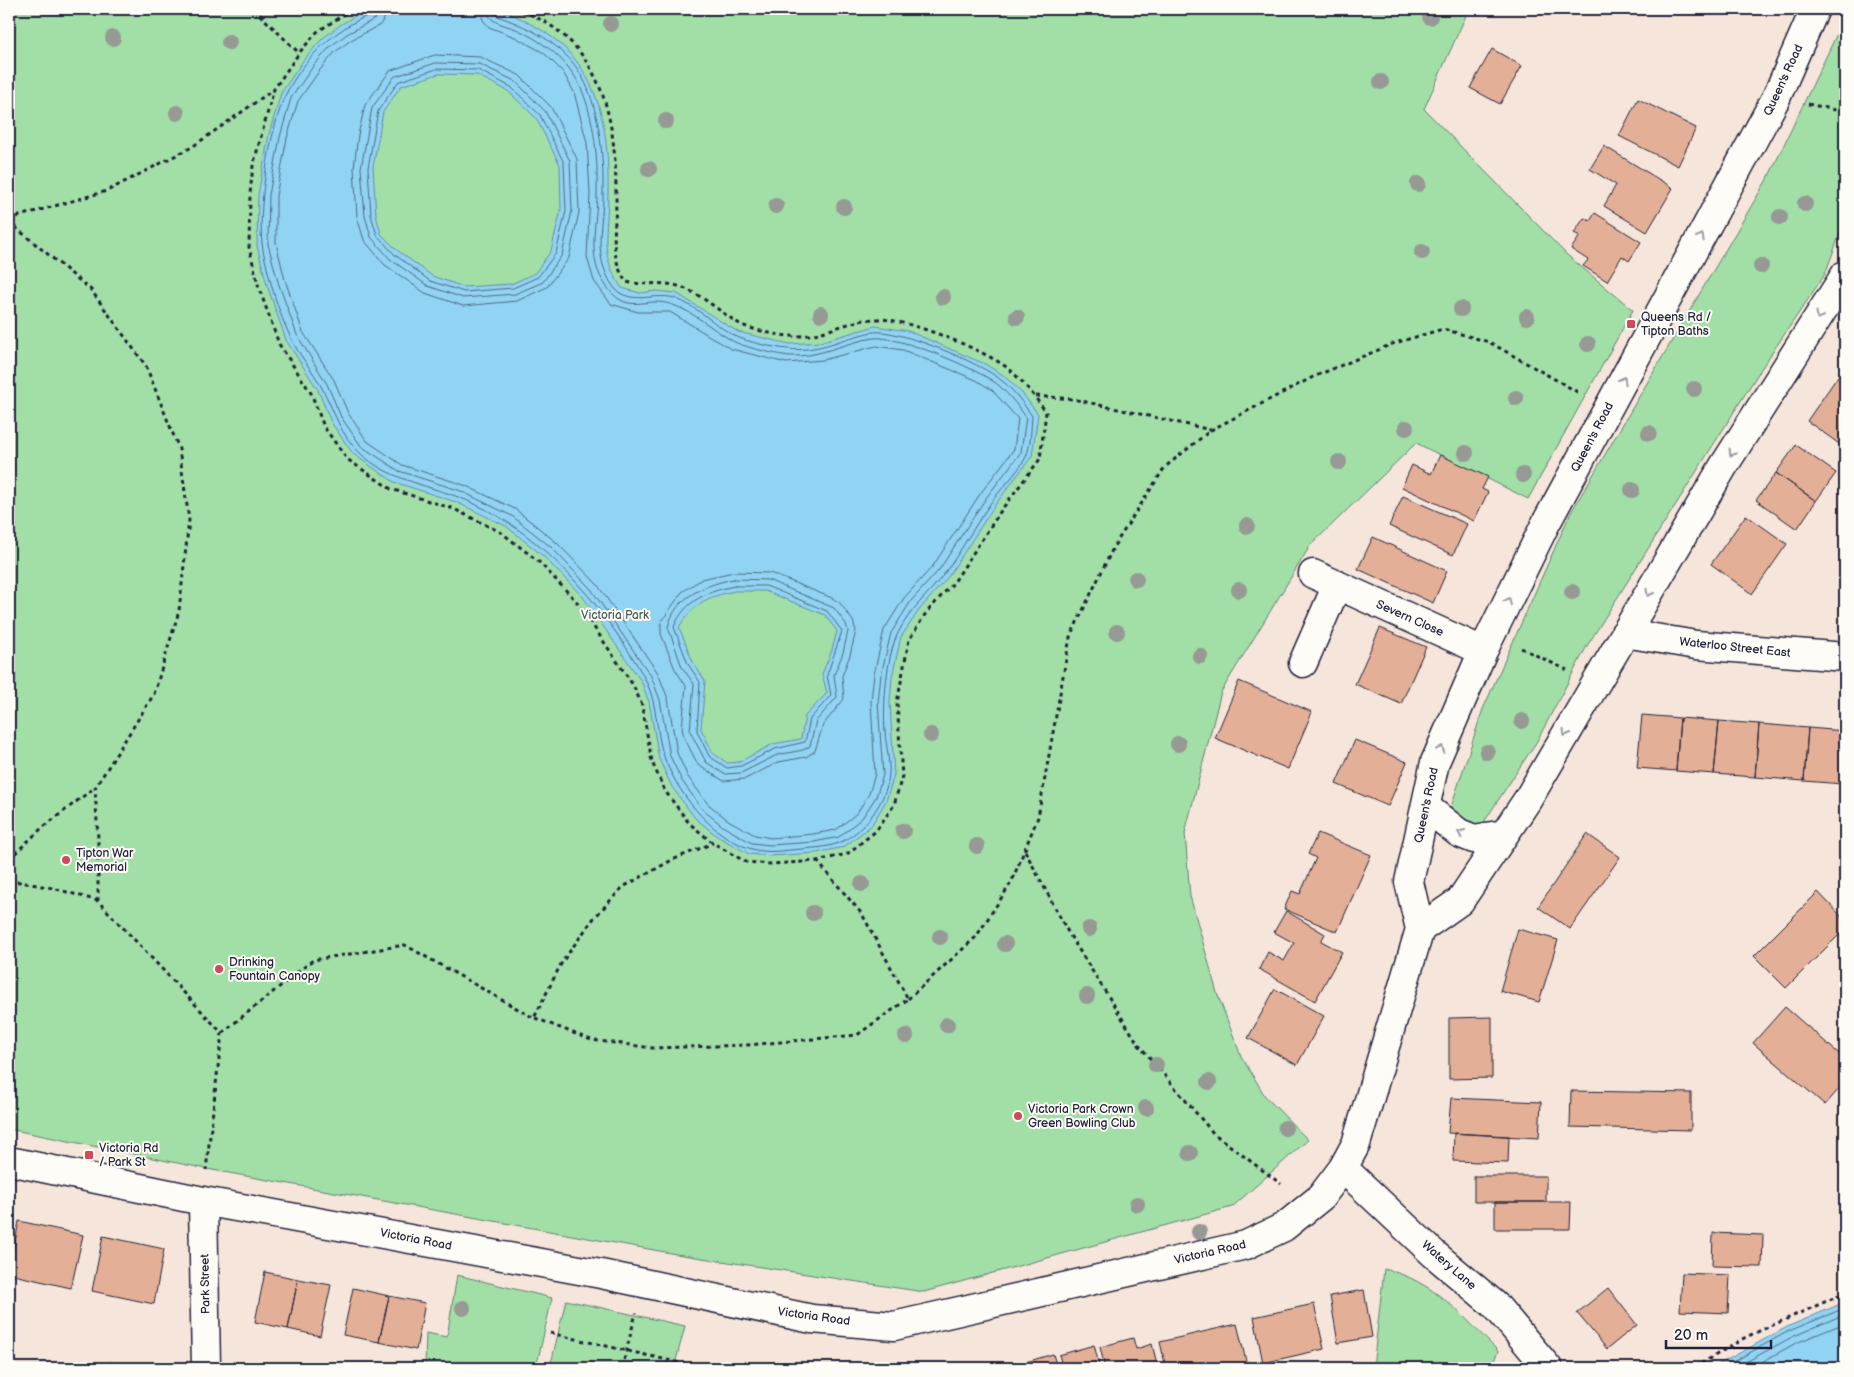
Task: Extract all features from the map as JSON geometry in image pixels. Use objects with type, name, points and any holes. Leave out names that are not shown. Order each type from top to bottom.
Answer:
[{"type":"street","name":"Queen's Road","points":[[1409,882],[1435,762],[1483,651],[1546,523],[1776,98],[1815,9]]},
{"type":"street","points":[[1420,929],[1460,901],[1528,799],[1723,467],[1845,275]]},
{"type":"street","name":"Severn Close","points":[[1304,663],[1325,580],[1483,651]]},
{"type":"street","name":"Waterloo Street East","points":[[1625,634],[1696,645],[1845,657]]},
{"type":"street","points":[[1426,807],[1459,833],[1474,839],[1504,834]]},
{"type":"street","name":"Victoria Road","points":[[9,1161],[204,1201],[420,1239],[812,1318],[894,1326],[1246,1245],[1284,1227],[1320,1197],[1343,1168],[1364,1120],[1420,929],[1409,882]]},
{"type":"street","name":"Watery Lane","points":[[1343,1168],[1434,1254],[1496,1306],[1548,1368]]},
{"type":"street","name":"Park Street","points":[[204,1201],[206,1368]]},
{"type":"path","points":[[254,9],[299,53]]},
{"type":"path","points":[[352,9],[317,32],[299,53],[274,90],[253,166],[250,194],[249,247],[259,288],[279,344],[311,393],[324,426],[347,459],[364,473],[391,489],[454,509],[502,532],[538,561],[577,602],[633,684],[642,704],[652,762],[665,791],[689,823],[713,842],[746,862],[770,864],[817,861],[847,854],[876,831],[894,805],[902,776],[898,703],[909,640],[926,613],[954,582],[1002,510],[1040,459],[1046,412],[1035,396],[1008,369],[988,356],[910,324],[875,318],[819,334],[790,336],[741,325],[706,301],[678,286],[657,283],[640,285],[626,282],[618,270],[614,253],[616,193],[614,139],[599,82],[584,56],[560,32],[516,9]]},
{"type":"path","points":[[9,220],[107,192],[192,147],[274,90]]},
{"type":"path","points":[[9,220],[91,290],[146,366],[179,449],[189,520],[179,611],[154,694],[94,788],[42,828],[9,859]]},
{"type":"path","points":[[204,1201],[222,1033],[313,960],[405,945],[534,1018],[590,1040],[653,1048],[748,1045],[858,1035],[908,999],[976,937],[1012,883],[1038,817],[1070,637],[1114,546],[1165,467],[1211,430],[1313,377],[1395,344],[1444,329],[1489,342],[1608,408]]},
{"type":"path","points":[[1035,396],[1073,399],[1211,430]]},
{"type":"path","points":[[1483,651],[1512,644],[1595,683]]},
{"type":"path","points":[[94,788],[98,839],[98,901]]},
{"type":"path","points":[[534,1018],[562,962],[594,918],[623,887],[672,860],[713,842]]},
{"type":"path","points":[[1024,850],[1069,934],[1139,1045],[1212,1133],[1281,1184]]},
{"type":"path","points":[[817,861],[862,914],[908,999]]},
{"type":"path","points":[[9,880],[53,888],[98,901],[222,1033]]},
{"type":"path","points":[[622,1368],[643,1283]]},
{"type":"path","points":[[1694,1368],[1746,1337],[1845,1293]]},
{"type":"path","points":[[550,1333],[702,1368]]},
{"type":"green space","name":"Victoria Park","points":[[9,9],[1469,9],[1424,109],[1567,255],[1633,310],[1528,499],[1416,443],[1310,546],[1221,692],[1185,833],[1190,896],[1217,993],[1241,1056],[1265,1096],[1308,1140],[1232,1207],[924,1292],[676,1254],[207,1169],[9,1129]]},
{"type":"green space","points":[[1845,17],[1845,220],[1825,274],[1759,372],[1587,646],[1537,741],[1482,825],[1456,823],[1451,807],[1483,709],[1570,514],[1769,176]]},
{"type":"green space","points":[[1384,1269],[1402,1274],[1418,1282],[1447,1301],[1460,1313],[1498,1351],[1491,1368],[1373,1368]]},
{"type":"green space","points":[[457,1275],[552,1298],[536,1368],[425,1368],[426,1333],[447,1337]]},
{"type":"green space","points":[[566,1300],[685,1326],[674,1368],[550,1368]]},
{"type":"water","points":[[483,8],[498,10],[516,16],[538,28],[559,43],[575,60],[588,79],[597,99],[603,121],[608,168],[607,253],[615,276],[622,288],[640,293],[657,291],[676,293],[738,332],[790,344],[820,342],[875,326],[908,331],[985,364],[1003,375],[1022,393],[1038,414],[1032,456],[995,505],[948,577],[920,609],[901,637],[892,677],[890,702],[894,775],[886,801],[871,826],[844,847],[816,853],[770,856],[749,854],[717,836],[695,818],[672,787],[659,759],[649,702],[641,681],[583,597],[543,556],[506,526],[456,502],[394,482],[353,454],[331,422],[318,390],[286,340],[267,285],[257,246],[258,195],[269,134],[281,93],[305,58],[323,38],[360,13],[374,9]],"holes":[[[438,74],[477,75],[508,91],[536,118],[560,165],[561,210],[551,251],[535,273],[511,284],[464,287],[432,276],[397,250],[381,234],[376,215],[373,167],[383,112],[401,86]],[[735,591],[765,591],[825,615],[837,631],[832,650],[822,674],[827,693],[805,716],[801,739],[773,744],[739,762],[727,763],[713,753],[701,729],[705,681],[693,662],[679,627],[702,602],[709,598]]]},
{"type":"water","points":[[1845,1302],[1845,1368],[1712,1368],[1787,1327]]},
{"type":"building","points":[[1492,49],[1522,66],[1500,104],[1470,88]]},
{"type":"building","points":[[1638,99],[1696,128],[1678,166],[1619,136]]},
{"type":"building","points":[[1604,146],[1673,188],[1647,232],[1604,206],[1616,185],[1590,169]]},
{"type":"building","points":[[1595,213],[1641,242],[1629,261],[1622,256],[1607,281],[1583,266],[1588,260],[1571,249],[1580,236],[1574,233],[1584,218],[1590,221]]},
{"type":"building","points":[[1838,376],[1845,382],[1845,448],[1807,421]]},
{"type":"building","points":[[1796,445],[1836,473],[1816,501],[1776,473]]},
{"type":"building","points":[[1440,455],[1488,477],[1482,489],[1488,492],[1474,521],[1402,487],[1412,465],[1431,474]]},
{"type":"building","points":[[1776,473],[1816,501],[1797,529],[1756,500]]},
{"type":"building","points":[[1403,496],[1467,524],[1453,555],[1389,526]]},
{"type":"building","points":[[1746,515],[1787,544],[1752,594],[1711,564]]},
{"type":"building","points":[[1373,537],[1447,571],[1433,603],[1358,569]]},
{"type":"building","points":[[1380,628],[1426,647],[1401,704],[1355,684]]},
{"type":"building","points":[[1239,681],[1312,712],[1288,769],[1215,738]]},
{"type":"building","points":[[1642,715],[1680,718],[1676,771],[1637,768]]},
{"type":"building","points":[[1680,718],[1719,721],[1714,774],[1676,771]]},
{"type":"building","points":[[1719,721],[1759,724],[1755,777],[1714,774]]},
{"type":"building","points":[[1759,724],[1808,728],[1804,781],[1755,777]]},
{"type":"building","points":[[1808,728],[1845,731],[1843,784],[1804,781]]},
{"type":"building","points":[[1355,740],[1407,762],[1388,806],[1336,784]]},
{"type":"building","points":[[1318,833],[1371,855],[1337,932],[1284,909],[1292,891],[1300,894],[1316,858],[1308,854]]},
{"type":"building","points":[[1587,834],[1620,857],[1570,929],[1538,907]]},
{"type":"building","points":[[1818,892],[1845,920],[1845,929],[1786,988],[1754,956]]},
{"type":"building","points":[[1286,911],[1325,934],[1321,941],[1342,952],[1315,1001],[1259,969],[1268,952],[1284,961],[1294,943],[1274,932]]},
{"type":"building","points":[[1518,929],[1558,940],[1539,1002],[1500,991]]},
{"type":"building","points":[[1275,989],[1324,1016],[1297,1065],[1248,1038]]},
{"type":"building","points":[[1785,1007],[1845,1059],[1845,1082],[1825,1105],[1753,1043]]},
{"type":"building","points":[[1492,1017],[1492,1078],[1449,1079],[1449,1018]]},
{"type":"building","points":[[1571,1091],[1691,1093],[1691,1130],[1570,1127]]},
{"type":"building","points":[[1451,1098],[1541,1102],[1539,1138],[1448,1133]]},
{"type":"building","points":[[1454,1133],[1509,1136],[1508,1163],[1453,1161]]},
{"type":"building","points":[[1474,1176],[1546,1176],[1546,1202],[1474,1202]]},
{"type":"building","points":[[1495,1202],[1571,1202],[1570,1229],[1495,1229]]},
{"type":"building","points":[[19,1221],[83,1235],[71,1288],[9,1274]]},
{"type":"building","points":[[1713,1233],[1763,1235],[1762,1267],[1712,1266]]},
{"type":"building","points":[[103,1236],[164,1249],[154,1304],[92,1291]]},
{"type":"building","points":[[265,1272],[298,1279],[288,1329],[255,1322]]},
{"type":"building","points":[[1682,1273],[1730,1275],[1728,1313],[1680,1311]]},
{"type":"building","points":[[298,1279],[331,1285],[320,1336],[288,1329]]},
{"type":"building","points":[[353,1288],[389,1296],[379,1342],[343,1335]]},
{"type":"building","points":[[1608,1288],[1637,1325],[1607,1349],[1577,1313]]},
{"type":"building","points":[[1364,1290],[1372,1337],[1338,1343],[1330,1296]]},
{"type":"building","points":[[389,1296],[425,1303],[416,1350],[379,1342]]},
{"type":"building","points":[[1314,1304],[1324,1349],[1263,1363],[1254,1317]]},
{"type":"building","points":[[1237,1324],[1247,1365],[1238,1368],[1166,1368],[1160,1342]]},
{"type":"building","points":[[1133,1338],[1136,1349],[1152,1344],[1158,1368],[1105,1368],[1100,1347]]},
{"type":"building","points":[[1094,1345],[1100,1368],[1063,1368],[1059,1355]]},
{"type":"building","points":[[1053,1354],[1057,1368],[1020,1368],[1019,1364]]},
{"type":"building","points":[[110,1362],[144,1368],[109,1368]]},
{"type":"place","name":"Queens Rd / Tipton Baths","points":[[1631,324]]},
{"type":"place","name":"Tipton War Memorial","points":[[66,860]]},
{"type":"place","name":"Drinking Fountain Canopy","points":[[219,969]]},
{"type":"place","name":"Victoria Park Crown Green Bowling Club","points":[[1018,1116]]},
{"type":"place","name":"Victoria Rd / Park St","points":[[89,1155]]}]
